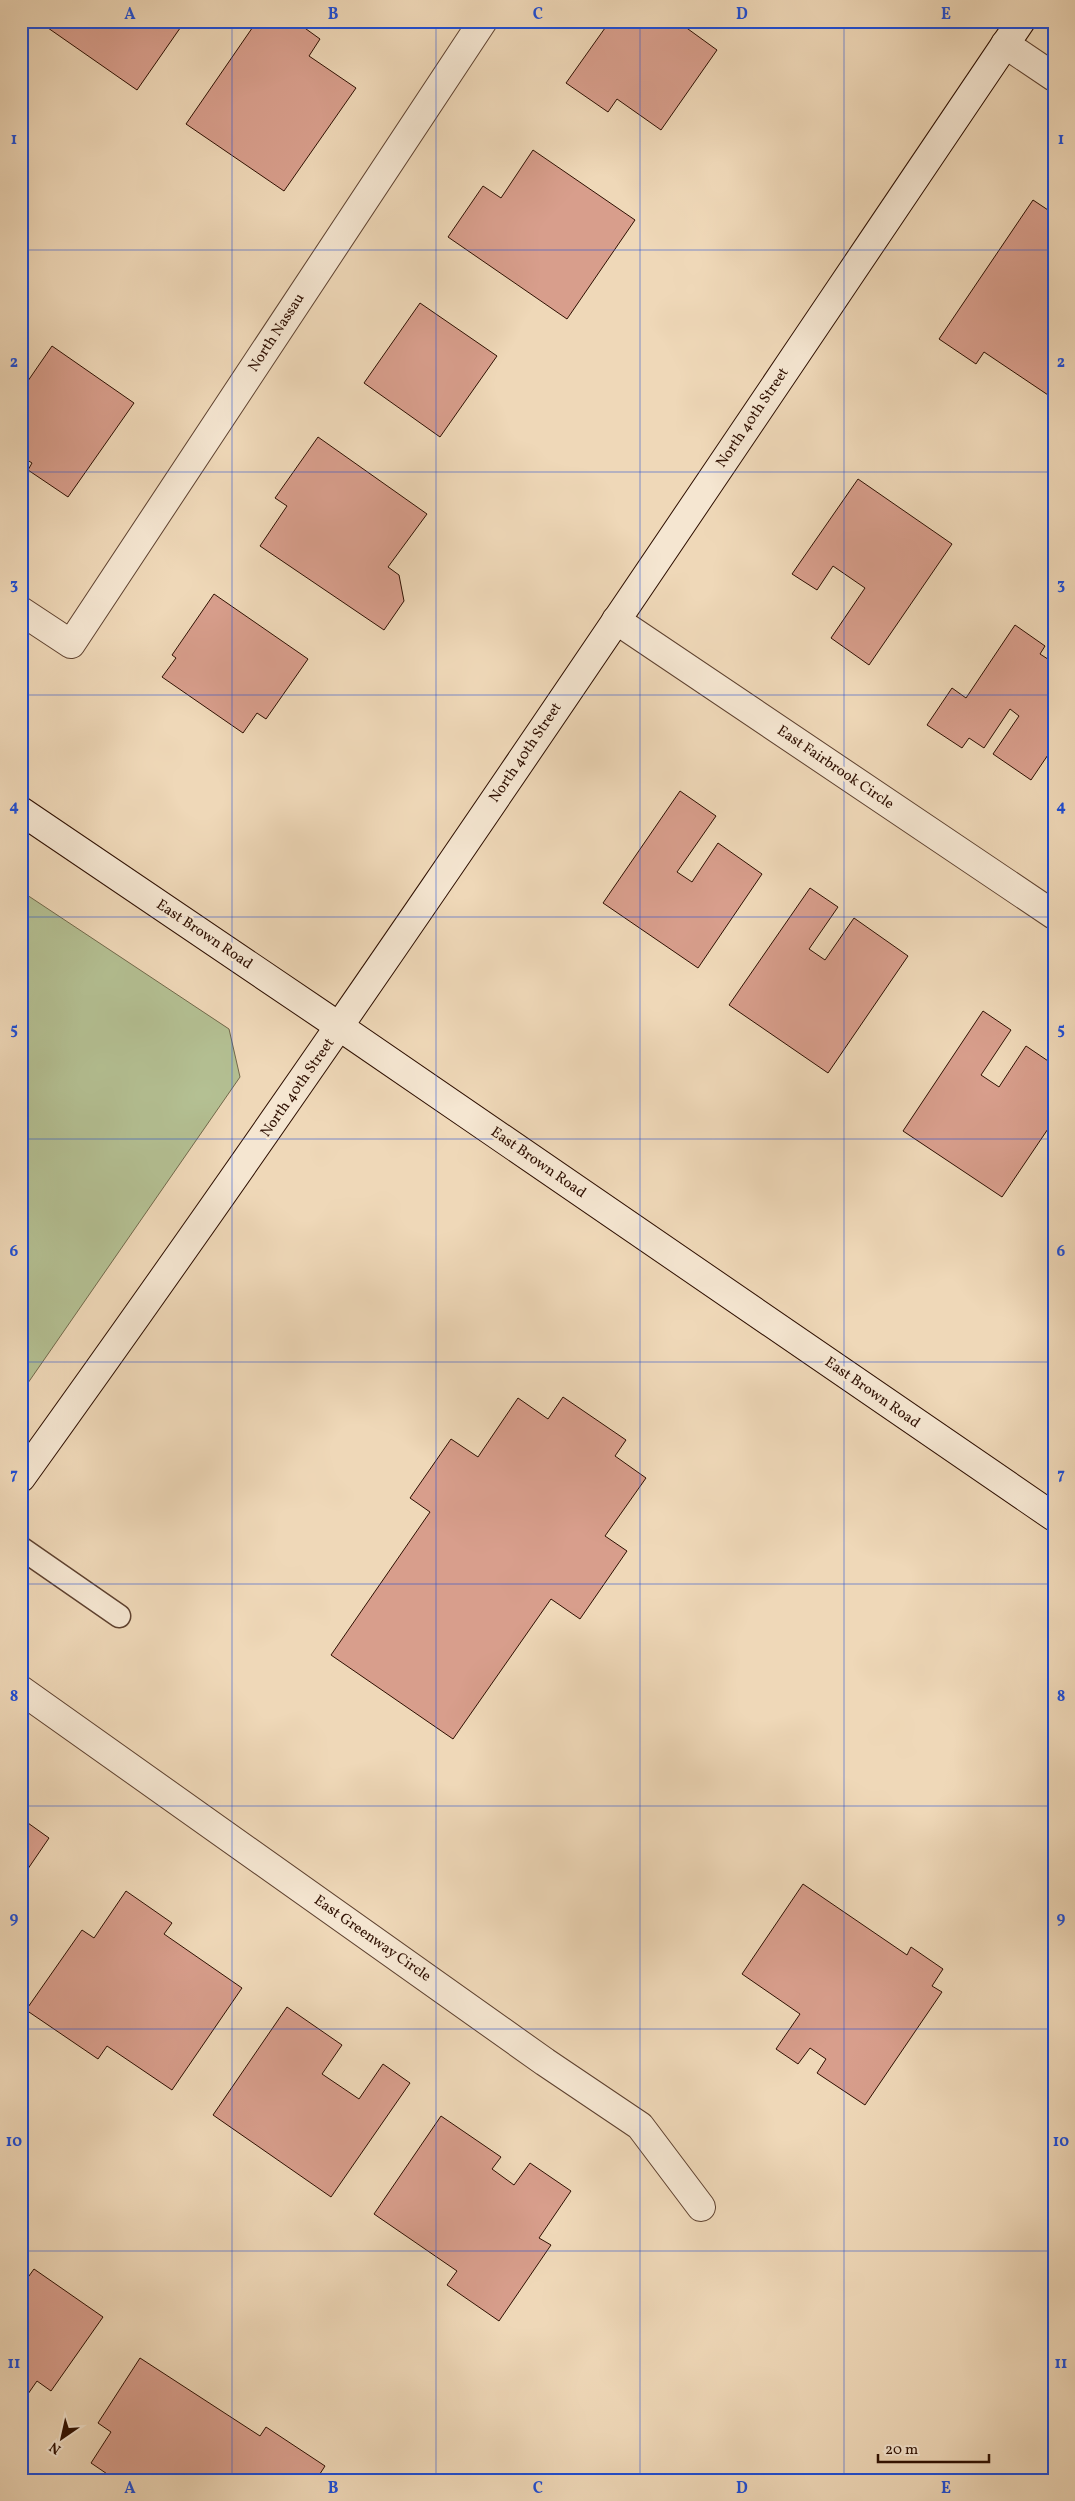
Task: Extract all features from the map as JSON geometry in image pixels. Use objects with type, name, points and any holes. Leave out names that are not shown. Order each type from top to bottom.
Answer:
[{"type":"street","name":"North 40th Street","points":[[21,1478],[180,1258],[340,1027],[1020,21]]},
{"type":"street","name":"North Nassau","points":[[21,612],[70,644],[474,24]]},
{"type":"street","points":[[1005,44],[1054,77]]},
{"type":"street","name":"East Fairbrook Circle","points":[[616,620],[1054,915]]},
{"type":"street","name":"East Brown Road","points":[[21,811],[340,1027],[1054,1517]]},
{"type":"street","name":"East Greenway Circle","points":[[21,1690],[545,2062],[640,2126],[702,2207]]},
{"type":"lane","points":[[21,1548],[118,1616]]},
{"type":"green space","points":[[21,891],[229,1029],[240,1077],[21,1393]]},
{"type":"building","points":[[38,21],[185,21],[137,90]]},
{"type":"building","points":[[257,21],[295,21],[320,39],[309,56],[356,88],[284,191],[186,124]]},
{"type":"building","points":[[610,21],[677,21],[717,50],[661,130],[617,99],[608,112],[566,83]]},
{"type":"building","points":[[533,150],[635,220],[567,319],[448,237],[483,186],[501,198]]},
{"type":"building","points":[[1033,200],[1054,214],[1054,242],[1052,245],[1054,246],[1054,399],[984,352],[976,364],[939,339]]},
{"type":"building","points":[[420,303],[497,356],[440,437],[364,383]]},
{"type":"building","points":[[52,346],[134,403],[68,497],[28,470],[32,463],[21,456],[21,391]]},
{"type":"building","points":[[318,437],[427,514],[388,567],[399,575],[404,601],[384,630],[260,546],[287,506],[275,498]]},
{"type":"building","points":[[858,479],[952,544],[869,665],[831,638],[865,588],[833,566],[817,590],[792,574]]},
{"type":"building","points":[[214,594],[308,659],[266,719],[257,713],[243,733],[162,677],[176,658],[172,655]]},
{"type":"building","points":[[1015,625],[1045,646],[1040,654],[1054,663],[1054,746],[1031,780],[993,754],[1019,716],[1010,709],[984,748],[969,738],[962,748],[927,725],[952,688],[966,698]]},
{"type":"building","points":[[680,791],[716,816],[677,872],[692,882],[718,843],[762,874],[698,968],[603,903]]},
{"type":"building","points":[[810,888],[838,907],[809,949],[825,960],[854,918],[908,956],[828,1073],[729,1005]]},
{"type":"building","points":[[983,1011],[1011,1030],[981,1075],[999,1087],[1026,1046],[1054,1065],[1054,1120],[1002,1197],[903,1131]]},
{"type":"building","points":[[563,1397],[626,1440],[615,1456],[646,1478],[605,1536],[627,1551],[580,1619],[551,1599],[453,1739],[331,1655],[430,1512],[410,1498],[451,1439],[478,1457],[518,1398],[548,1419]]},
{"type":"building","points":[[21,1818],[49,1838],[21,1879]]},
{"type":"building","points":[[803,1884],[907,1955],[911,1947],[943,1969],[932,1986],[942,1992],[865,2105],[817,2073],[826,2059],[810,2048],[798,2064],[776,2049],[800,2014],[742,1974]]},
{"type":"building","points":[[126,1891],[172,1923],[164,1934],[242,1988],[172,2090],[107,2046],[98,2059],[26,2010],[82,1930],[94,1938]]},
{"type":"building","points":[[287,2007],[342,2045],[322,2074],[359,2099],[383,2064],[410,2083],[331,2197],[213,2115]]},
{"type":"building","points":[[441,2116],[501,2157],[492,2169],[514,2185],[530,2163],[571,2191],[539,2238],[551,2245],[499,2321],[447,2285],[457,2271],[374,2214]]},
{"type":"building","points":[[34,2269],[103,2317],[51,2391],[37,2381],[21,2404],[21,2287]]},
{"type":"building","points":[[140,2358],[260,2436],[266,2427],[325,2466],[316,2480],[116,2480],[91,2463],[111,2432],[98,2423]]}]
